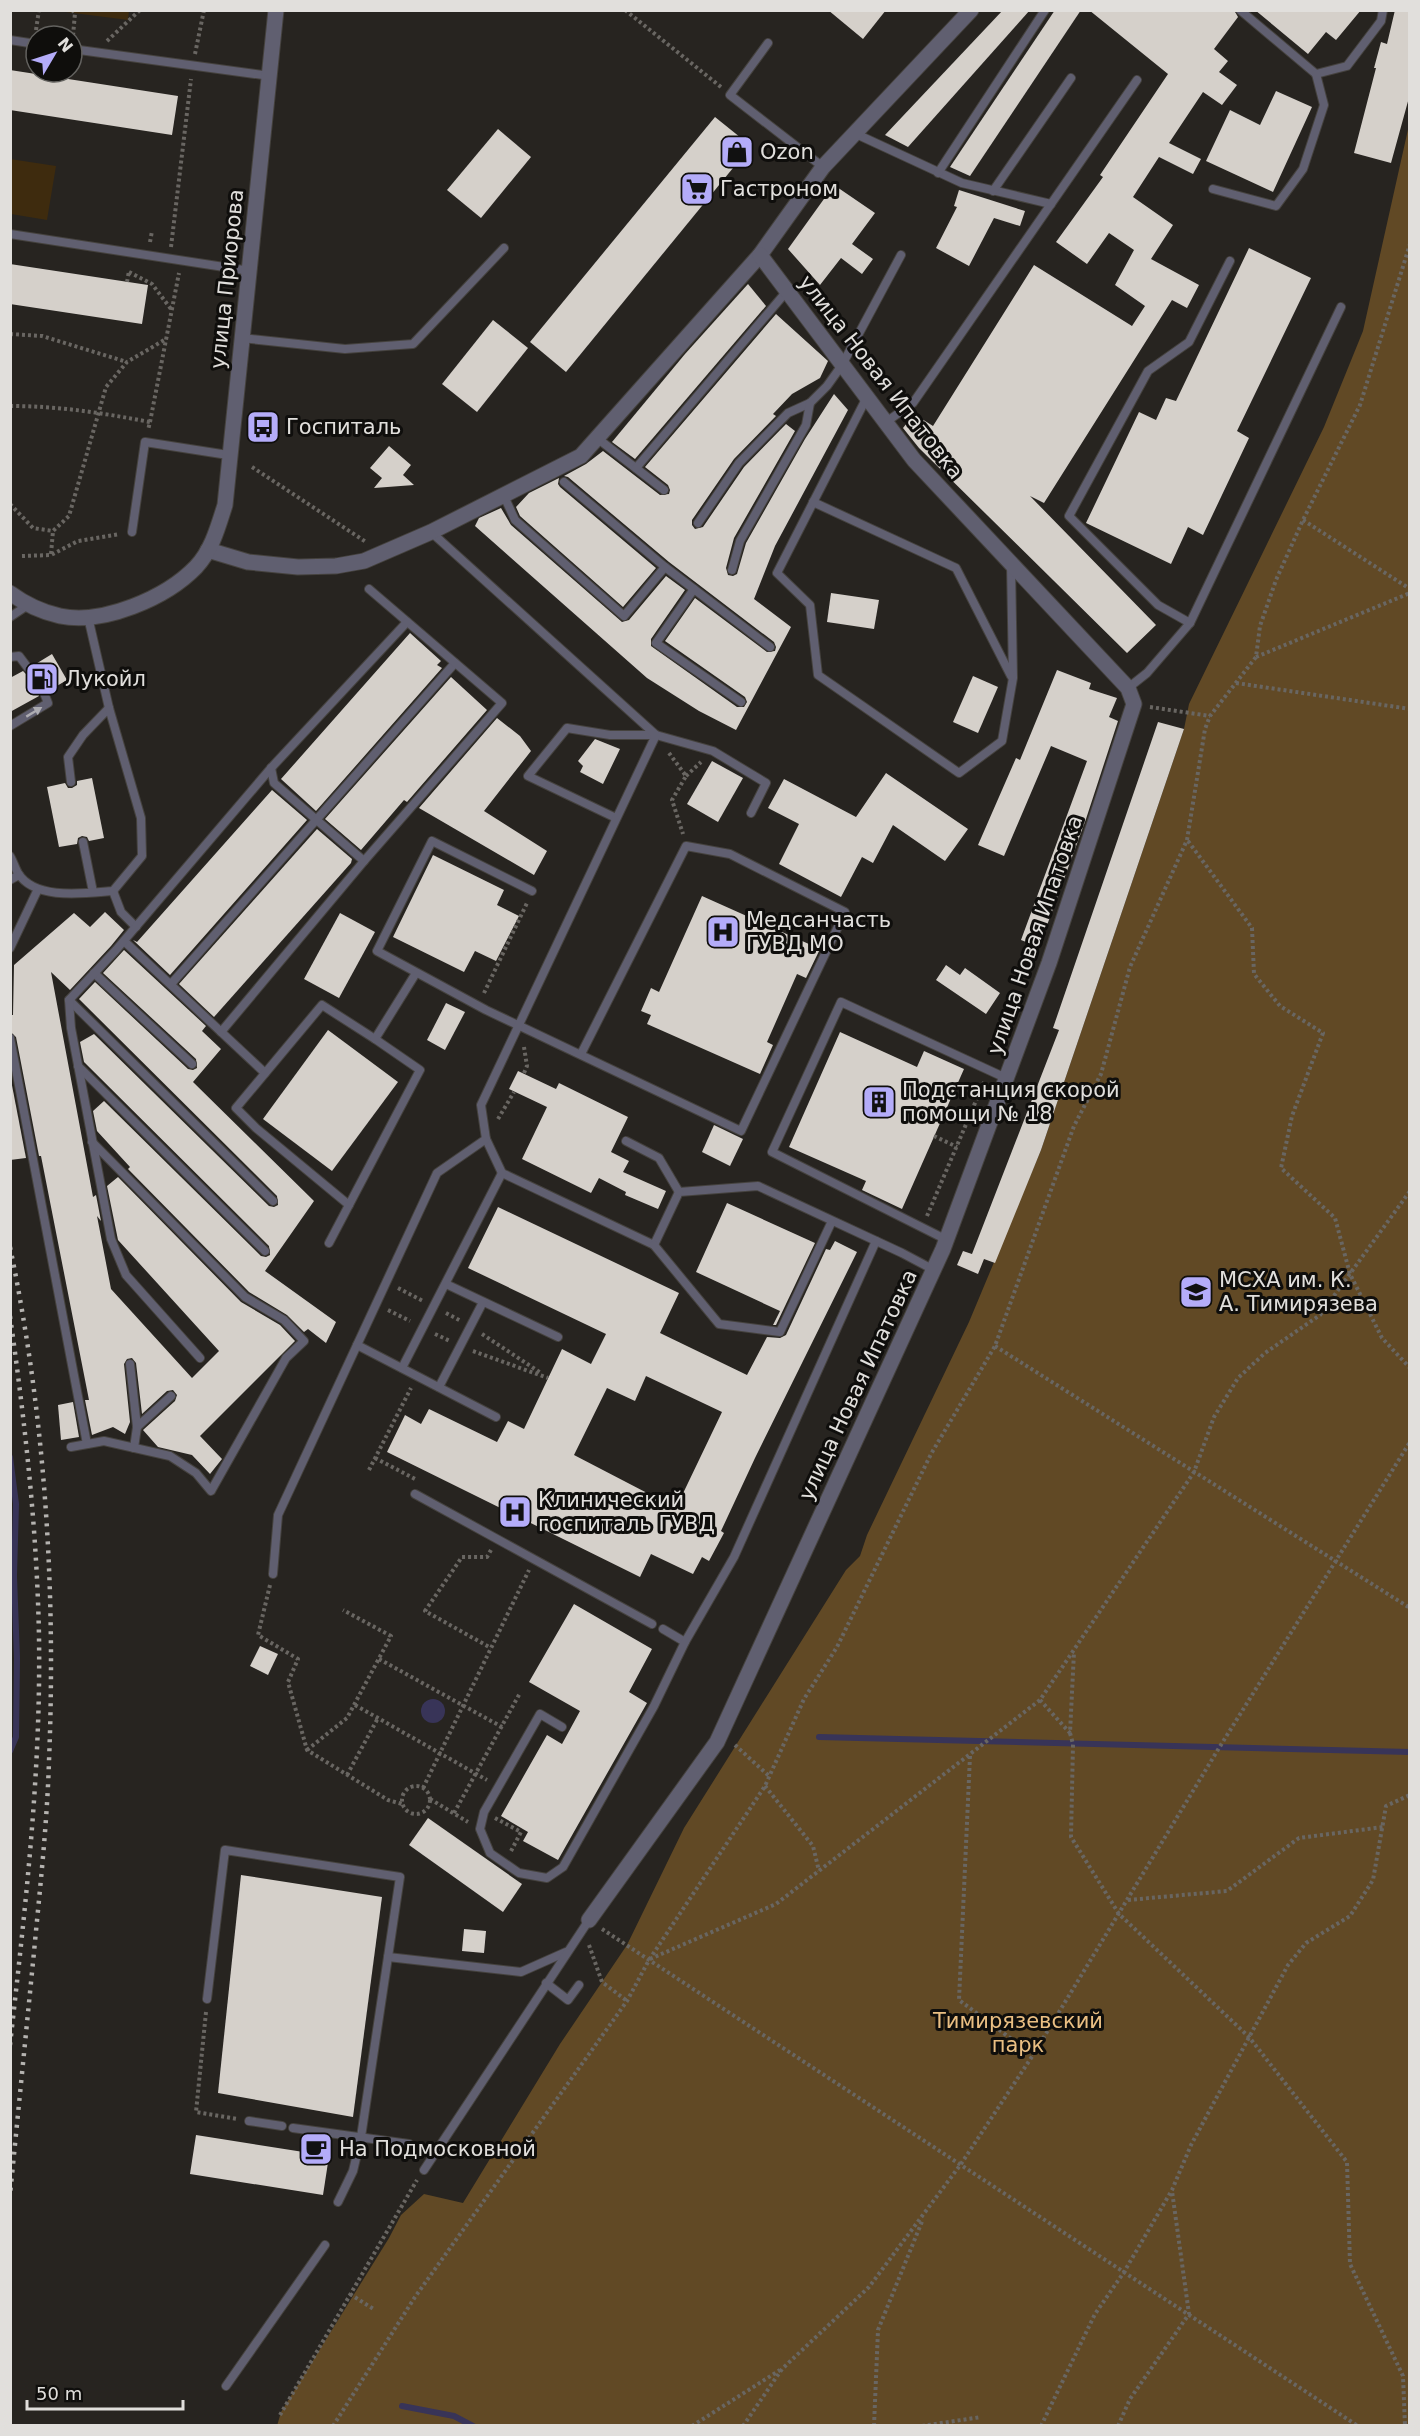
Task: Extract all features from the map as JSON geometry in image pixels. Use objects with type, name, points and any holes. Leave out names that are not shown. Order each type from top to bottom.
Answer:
[{"type":"street","name":"улица Приорова","points":[[10,593],[28,605],[62,617],[88,617],[116,612],[147,601],[196,567],[217,532],[225,505],[228,455],[250,271],[276,10]]},
{"type":"street","points":[[208,550],[248,562],[298,567],[336,566],[364,561],[431,532],[581,456],[760,255],[823,167],[971,10]]},
{"type":"street","name":"улица Новая Ипатовка","points":[[589,1920],[717,1742],[934,1270],[1008,1079],[1049,963],[1134,704],[1128,688],[914,460],[760,255]]},
{"type":"lane","points":[[938,173],[1045,10]]},
{"type":"lane","points":[[1213,189],[1276,206],[1303,169],[1324,105],[1316,74],[1240,10]]},
{"type":"lane","points":[[1316,74],[1347,66],[1382,21],[1383,10]]},
{"type":"lane","points":[[768,43],[730,95],[823,167]]},
{"type":"lane","points":[[84,50],[270,76]]},
{"type":"lane","points":[[993,191],[1071,78]]},
{"type":"lane","points":[[886,422],[913,403],[1137,80]]},
{"type":"lane","points":[[854,133],[962,183],[1051,204]]},
{"type":"lane","points":[[10,234],[250,271]]},
{"type":"lane","points":[[241,338],[345,349],[413,344],[504,248]]},
{"type":"lane","points":[[698,523],[739,463],[788,412],[810,403],[827,386],[842,364],[901,255]]},
{"type":"lane","points":[[1190,623],[1158,605],[1069,516],[1148,371],[1189,342],[1230,261]]},
{"type":"lane","points":[[636,468],[787,291]]},
{"type":"lane","points":[[1128,688],[1147,673],[1190,623],[1341,307]]},
{"type":"lane","points":[[867,397],[777,573],[810,605],[818,675],[959,773],[1002,741],[1013,678],[1011,565]]},
{"type":"lane","points":[[732,570],[740,541],[806,425],[810,403]]},
{"type":"lane","points":[[597,438],[664,490]]},
{"type":"lane","points":[[132,532],[145,442],[228,455]]},
{"type":"lane","points":[[564,482],[665,567],[770,647]]},
{"type":"lane","points":[[504,496],[515,520],[624,616],[665,567]]},
{"type":"lane","points":[[813,502],[956,568],[1013,678]]},
{"type":"lane","points":[[431,532],[656,735]]},
{"type":"lane","points":[[694,589],[656,643],[741,702]]},
{"type":"lane","points":[[221,1032],[364,861],[502,703],[369,590]]},
{"type":"lane","points":[[10,616],[28,605]]},
{"type":"lane","points":[[10,856],[19,875],[38,889],[68,894],[112,891],[142,856],[141,818],[109,708],[88,617]]},
{"type":"lane","points":[[200,1358],[126,1275],[111,1239],[71,1029],[69,1000],[124,941],[271,768],[407,622]]},
{"type":"lane","points":[[10,657],[19,656],[28,668]]},
{"type":"lane","points":[[171,984],[455,663]]},
{"type":"lane","points":[[10,726],[48,703],[44,693]]},
{"type":"lane","points":[[71,782],[68,757],[83,735],[109,708]]},
{"type":"lane","points":[[616,818],[528,776],[567,728],[610,735],[656,735],[713,751],[766,783],[751,813]]},
{"type":"lane","points":[[656,735],[481,1105],[486,1139],[502,1173],[654,1245],[719,1324],[780,1332],[832,1221]]},
{"type":"lane","points":[[271,768],[274,783],[364,861]]},
{"type":"lane","points":[[532,891],[432,841],[377,951],[478,1006],[741,1131],[845,912],[730,854],[686,846],[580,1054]]},
{"type":"lane","points":[[82,842],[93,892]]},
{"type":"lane","points":[[10,880],[19,875]]},
{"type":"lane","points":[[10,948],[38,889]]},
{"type":"lane","points":[[112,891],[121,912],[136,927]]},
{"type":"lane","points":[[124,941],[266,1073]]},
{"type":"lane","points":[[94,973],[192,1064]]},
{"type":"lane","points":[[375,1039],[416,973]]},
{"type":"lane","points":[[69,1000],[273,1202]]},
{"type":"lane","points":[[947,1240],[772,1152],[841,1002],[1008,1079]]},
{"type":"lane","points":[[329,1243],[349,1205],[420,1070],[322,1005],[236,1108],[256,1128],[349,1205]]},
{"type":"lane","points":[[10,1038],[87,1444]]},
{"type":"lane","points":[[78,1065],[265,1251]]},
{"type":"lane","points":[[273,1574],[278,1515],[437,1173],[486,1139]]},
{"type":"lane","points":[[626,1141],[659,1158],[679,1192]]},
{"type":"lane","points":[[72,1447],[104,1441],[170,1456],[196,1473],[211,1491],[286,1358],[304,1341],[284,1320],[245,1297],[92,1142]]},
{"type":"lane","points":[[402,1368],[502,1173]]},
{"type":"lane","points":[[679,1192],[758,1186],[934,1270]]},
{"type":"lane","points":[[654,1245],[679,1192]]},
{"type":"lane","points":[[562,1727],[540,1714],[484,1812],[480,1829],[490,1853],[519,1873],[546,1878],[563,1867],[654,1707],[685,1642],[735,1557],[876,1241]]},
{"type":"lane","points":[[446,1284],[558,1337]]},
{"type":"lane","points":[[439,1388],[483,1302]]},
{"type":"lane","points":[[357,1345],[496,1417]]},
{"type":"lane","points":[[130,1364],[137,1427],[134,1448]]},
{"type":"lane","points":[[137,1427],[171,1396]]},
{"type":"lane","points":[[415,1494],[652,1624]]},
{"type":"lane","points":[[663,1629],[685,1642]]},
{"type":"lane","points":[[207,1999],[225,1850],[400,1877],[361,2137],[353,2171],[338,2202]]},
{"type":"lane","points":[[424,2170],[589,1920]]},
{"type":"lane","points":[[388,1957],[521,1972],[567,1952]]},
{"type":"lane","points":[[546,1983],[568,2000],[579,1985]]},
{"type":"lane","points":[[249,2121],[282,2126]]},
{"type":"lane","points":[[293,2128],[409,2144]]},
{"type":"lane","points":[[226,2386],[325,2245]]},
{"type":"path","points":[[72,10],[75,13],[74,24]]},
{"type":"path","points":[[96,52],[140,10]]},
{"type":"path","points":[[169,258],[192,65],[204,10]]},
{"type":"path","points":[[625,10],[730,95]]},
{"type":"path","points":[[1256,657],[1260,626],[1273,589],[1303,520],[1360,405],[1410,244]]},
{"type":"path","points":[[145,442],[181,260]]},
{"type":"path","points":[[129,272],[152,284],[171,310]]},
{"type":"path","points":[[10,334],[42,336],[127,362]]},
{"type":"path","points":[[51,555],[53,531],[69,516],[106,387],[127,362],[166,339]]},
{"type":"path","points":[[10,406],[55,406],[150,422]]},
{"type":"path","points":[[252,467],[383,553]]},
{"type":"path","points":[[10,504],[33,528],[53,531]]},
{"type":"path","points":[[1303,520],[1410,591]]},
{"type":"path","points":[[22,556],[51,555],[78,542],[132,532]]},
{"type":"path","points":[[333,2426],[415,2298],[627,2001],[649,1960],[765,1786],[804,1699],[837,1647],[931,1454],[995,1346],[1074,1126],[1101,1074],[1130,967],[1187,840],[1205,729],[1210,716],[1256,657],[1410,591]]},
{"type":"path","points":[[1236,683],[1410,709]]},
{"type":"path","points":[[1134,704],[1210,716]]},
{"type":"path","points":[[656,735],[686,776],[672,800],[686,846]]},
{"type":"path","points":[[1187,840],[1252,928],[1254,974],[1280,1006],[1323,1033],[1292,1116],[1281,1168],[1335,1218],[1350,1274],[1382,1338],[1410,1368]]},
{"type":"path","points":[[478,1006],[532,891]]},
{"type":"path","points":[[922,1228],[989,1070]]},
{"type":"path","points":[[486,1139],[514,1092]]},
{"type":"path","points":[[934,1136],[977,1155]]},
{"type":"path","points":[[649,1960],[776,1904],[1040,1700],[1194,1472],[1214,1417],[1238,1378],[1265,1353],[1320,1315],[1410,1191]]},
{"type":"path","points":[[387,1282],[426,1303]]},
{"type":"path","points":[[376,1304],[414,1323]]},
{"type":"path","points":[[443,1311],[462,1322]]},
{"type":"path","points":[[432,1332],[451,1342]]},
{"type":"path","points":[[473,1351],[548,1378],[482,1334]]},
{"type":"path","points":[[995,1346],[1410,1608]]},
{"type":"path","points":[[369,1470],[417,1376]]},
{"type":"path","points":[[692,2426],[782,2369],[869,2287],[925,2215],[1033,2055],[1410,1442]]},
{"type":"path","points":[[375,1458],[421,1482],[415,1494]]},
{"type":"path","points":[[491,1648],[425,1611],[462,1557],[487,1557],[497,1539]]},
{"type":"path","points":[[423,1788],[534,1559]]},
{"type":"path","points":[[273,1574],[258,1635],[298,1659],[288,1682],[307,1750],[388,1800],[402,1804],[408,1812],[417,1814],[428,1808],[430,1799]]},
{"type":"path","points":[[307,1750],[347,1718],[391,1636],[344,1610]]},
{"type":"path","points":[[1074,1650],[1070,1733],[1073,1744],[1071,1837],[1119,1914],[1249,2037],[1347,2162],[1350,2264],[1403,2376],[1405,2426]]},
{"type":"path","points":[[379,1659],[502,1727]]},
{"type":"path","points":[[454,1813],[520,1693]]},
{"type":"path","points":[[1040,1700],[1070,1733]]},
{"type":"path","points":[[355,1705],[498,1785]]},
{"type":"path","points":[[347,1775],[378,1718]]},
{"type":"path","points":[[717,1742],[736,1745],[769,1776]]},
{"type":"path","points":[[970,1755],[959,2000],[1033,2055]]},
{"type":"path","points":[[402,1804],[406,1790],[414,1786],[423,1788],[430,1799],[480,1829]]},
{"type":"path","points":[[765,1786],[813,1846],[819,1871]]},
{"type":"path","points":[[1041,2426],[1095,2314],[1124,2272],[1172,2190],[1191,2145],[1288,1965],[1306,1943],[1350,1916],[1373,1880],[1386,1806],[1410,1795]]},
{"type":"path","points":[[484,1812],[521,1832],[504,1863]]},
{"type":"path","points":[[1127,1900],[1227,1891],[1299,1838],[1383,1827]]},
{"type":"path","points":[[589,1920],[1358,2426]]},
{"type":"path","points":[[580,1933],[591,1948],[602,1982],[627,2001]]},
{"type":"path","points":[[207,1999],[196,2112],[249,2121]]},
{"type":"path","points":[[280,2415],[424,2170]]},
{"type":"path","points":[[1118,2426],[1130,2399],[1189,2314],[1172,2190]]},
{"type":"path","points":[[874,2426],[878,2330],[925,2215]]},
{"type":"path","points":[[350,2294],[375,2310]]},
{"type":"path","points":[[743,2426],[782,2369]]},
{"type":"path","points":[[922,2426],[981,2417]]},
{"type":"shaded area","points":[[129,10],[128,20],[58,11]]},
{"type":"shaded area","points":[[10,159],[56,166],[47,220],[11,214]]},
{"type":"shaded area","points":[[433,1699],[438,1700],[444,1706],[444,1716],[438,1722],[433,1723],[428,1722],[422,1716],[421,1711],[422,1706],[428,1700]]},
{"type":"green space","name":"Тимирязевский парк","points":[[1409,125],[1409,2425],[277,2426],[281,2412],[401,2215],[424,2194],[463,2203],[560,2044],[627,1945],[684,1828],[846,1570],[860,1556],[867,1535],[969,1322],[1041,1150],[1184,729],[1189,704],[1324,427],[1363,331]]},
{"type":"building","points":[[828,10],[886,10],[863,39]]},
{"type":"building","points":[[1003,10],[1030,10],[908,147],[885,135]]},
{"type":"building","points":[[1055,10],[1081,10],[970,176],[950,167]]},
{"type":"building","points":[[1089,10],[1234,10],[1238,17],[1214,49],[1228,61],[1219,72],[1237,85],[1222,105],[1203,92],[1169,143],[1201,159],[1193,174],[1159,157],[1133,197],[1173,225],[1151,259],[1199,285],[1187,308],[1172,300],[1044,503],[1030,496],[1156,625],[1127,653],[919,448],[903,428],[914,414],[933,426],[1034,265],[1132,326],[1145,306],[1115,285],[1134,250],[1109,233],[1087,264],[1056,242],[1103,177],[1100,175],[1168,74]]},
{"type":"building","points":[[1255,10],[1361,10],[1336,40],[1326,32],[1308,54]]},
{"type":"building","points":[[1395,10],[1410,10],[1410,94],[1391,163],[1354,153],[1381,42],[1387,44]]},
{"type":"building","points":[[10,70],[24,72],[24,84],[84,84],[84,81],[178,96],[172,135],[10,110]]},
{"type":"building","points":[[1276,91],[1312,107],[1273,192],[1206,161],[1230,110],[1260,125]]},
{"type":"building","points":[[715,117],[751,146],[566,372],[530,342]]},
{"type":"building","points":[[498,129],[531,157],[481,218],[447,190]]},
{"type":"building","points":[[834,185],[875,213],[852,244],[873,259],[862,274],[841,258],[820,285],[788,249]]},
{"type":"building","points":[[959,190],[1025,211],[1020,226],[994,218],[969,266],[936,248],[957,207],[954,206]]},
{"type":"building","points":[[1249,248],[1311,278],[1237,431],[1249,438],[1203,535],[1188,527],[1171,564],[1086,523],[1139,412],[1156,420],[1166,398],[1176,401]]},
{"type":"building","points":[[10,264],[148,285],[142,324],[10,304]]},
{"type":"building","points":[[748,284],[766,306],[635,459],[612,442],[685,354]]},
{"type":"building","points":[[776,314],[828,361],[820,378],[792,394],[773,414],[776,416],[734,459],[692,520],[695,529],[703,527],[744,467],[786,424],[795,431],[734,538],[726,568],[728,575],[737,574],[746,543],[805,439],[834,394],[848,410],[775,546],[754,599],[791,627],[736,730],[699,711],[647,678],[475,526],[479,518],[501,508],[511,525],[622,622],[629,620],[666,576],[685,590],[651,639],[651,646],[737,707],[744,707],[747,702],[745,697],[665,641],[695,598],[767,652],[775,651],[774,642],[669,562],[564,476],[603,451],[660,495],[669,494],[668,485],[645,467]]},
{"type":"building","points":[[493,320],[528,348],[477,412],[442,384]]},
{"type":"building","points":[[389,446],[411,465],[403,475],[414,485],[374,488],[382,478],[370,468]]},
{"type":"building","points":[[559,478],[560,487],[656,568],[623,607],[520,516],[516,507],[529,493]]},
{"type":"building","points":[[831,593],[879,600],[874,629],[827,622]]},
{"type":"building","points":[[410,633],[441,661],[437,665],[442,668],[316,811],[281,779]]},
{"type":"building","points":[[52,654],[67,680],[50,690],[41,687],[38,692],[39,696],[10,712],[10,678],[23,671],[26,674],[31,673],[34,665]]},
{"type":"building","points":[[1057,670],[1091,683],[1089,689],[1117,698],[1109,717],[1118,721],[1086,819],[1039,947],[1021,940],[1087,761],[1051,746],[1004,856],[978,845],[1016,758],[1020,760]]},
{"type":"building","points":[[973,676],[998,687],[978,733],[953,722]]},
{"type":"building","points":[[451,677],[487,710],[407,802],[404,800],[361,850],[325,819]]},
{"type":"building","points":[[497,718],[520,736],[531,751],[484,811],[547,851],[534,875],[419,808]]},
{"type":"building","points":[[1158,722],[1184,729],[1041,1150],[995,1263],[984,1259],[978,1274],[957,1265],[963,1251],[972,1254],[1059,1030],[1053,1028]]},
{"type":"building","points":[[595,739],[620,749],[603,784],[580,772],[583,766],[578,761]]},
{"type":"building","points":[[712,761],[743,778],[718,822],[687,804]]},
{"type":"building","points":[[886,773],[968,829],[945,861],[893,825],[873,863],[862,857],[841,897],[779,864],[799,824],[768,808],[784,779],[856,817]]},
{"type":"building","points":[[92,778],[104,838],[89,841],[87,837],[82,836],[78,838],[77,844],[59,847],[47,787],[65,783],[68,788],[72,788],[77,785],[77,781]]},
{"type":"building","points":[[272,790],[307,820],[170,975],[133,940],[137,942]]},
{"type":"building","points":[[317,829],[352,859],[351,863],[214,1017],[179,984]]},
{"type":"building","points":[[433,855],[504,890],[497,905],[519,916],[496,961],[475,951],[464,972],[393,937]]},
{"type":"building","points":[[702,896],[820,949],[806,978],[797,974],[767,1042],[773,1045],[760,1074],[647,1024],[651,1015],[641,1011],[651,988],[659,992]]},
{"type":"building","points":[[105,912],[124,930],[111,946],[70,990],[51,972],[93,1197],[96,1195],[101,1221],[97,1216],[111,1289],[192,1378],[219,1351],[118,1240],[107,1186],[118,1177],[241,1302],[280,1325],[295,1341],[200,1436],[222,1459],[210,1474],[192,1455],[158,1447],[143,1430],[175,1401],[177,1395],[173,1390],[167,1391],[142,1414],[136,1363],[132,1358],[127,1359],[124,1364],[130,1422],[125,1434],[113,1427],[92,1435],[85,1400],[89,1400],[41,1156],[39,1156],[16,1037],[10,1032],[10,1015],[13,1015],[14,965],[74,913],[90,927]]},
{"type":"building","points":[[340,913],[375,932],[339,998],[304,979]]},
{"type":"building","points":[[124,950],[206,1026],[202,1031],[221,1049],[193,1082],[314,1201],[265,1271],[336,1322],[326,1343],[308,1329],[304,1332],[287,1315],[249,1292],[128,1169],[130,1167],[97,1131],[93,1111],[104,1101],[261,1256],[270,1255],[269,1246],[84,1062],[80,1042],[94,1034],[269,1206],[278,1205],[277,1196],[79,999],[95,982],[188,1069],[197,1068],[196,1059],[103,973]]},
{"type":"building","points":[[946,965],[960,975],[965,968],[1000,993],[986,1014],[936,980]]},
{"type":"building","points":[[446,1003],[465,1012],[445,1050],[427,1040]]},
{"type":"building","points":[[328,1030],[398,1082],[332,1171],[263,1119]]},
{"type":"building","name":"Подстанция скорой помощи № 18","points":[[840,1032],[917,1067],[924,1051],[964,1069],[902,1209],[862,1190],[866,1181],[789,1147]]},
{"type":"building","points":[[518,1071],[556,1089],[559,1083],[628,1117],[611,1152],[629,1161],[623,1172],[666,1191],[658,1209],[625,1195],[626,1192],[599,1178],[591,1193],[522,1159],[547,1107],[509,1089]]},
{"type":"building","points":[[10,1075],[26,1158],[10,1160]]},
{"type":"building","points":[[714,1125],[743,1139],[730,1166],[702,1152]]},
{"type":"building","points":[[727,1203],[815,1243],[776,1325],[773,1325],[780,1311],[696,1272]]},
{"type":"building","points":[[498,1207],[679,1293],[660,1333],[747,1375],[767,1337],[780,1338],[786,1335],[826,1249],[830,1250],[835,1241],[857,1252],[755,1458],[721,1531],[724,1533],[709,1561],[702,1557],[693,1574],[651,1554],[640,1577],[387,1452],[405,1415],[421,1424],[429,1409],[497,1442],[508,1421],[524,1429],[562,1349],[591,1364],[606,1334],[468,1268]],"holes":[[[646,1376],[722,1412],[676,1508],[574,1455],[607,1388],[635,1401]]]},
{"type":"building","points":[[73,1402],[79,1437],[61,1440],[58,1405]]},
{"type":"building","points":[[574,1604],[652,1649],[629,1692],[647,1703],[558,1860],[523,1841],[528,1832],[501,1816],[547,1735],[562,1744],[580,1711],[529,1682]]},
{"type":"building","points":[[260,1646],[278,1654],[268,1675],[250,1666]]},
{"type":"building","points":[[428,1818],[522,1884],[503,1912],[409,1845]]},
{"type":"building","points":[[241,1875],[382,1897],[353,2117],[218,2093]]},
{"type":"building","points":[[464,1929],[486,1931],[484,1953],[462,1951]]},
{"type":"building","points":[[196,2135],[329,2156],[323,2195],[190,2174]]},
{"type":"waterway","points":[[10,1457],[16,1504],[14,1576],[17,1658],[16,1737],[10,1751]]},
{"type":"waterway","points":[[819,1737],[1410,1752]]},
{"type":"waterway","points":[[402,2406],[454,2416],[473,2426]]},
{"type":"railway","points":[[10,1247],[32,1374],[40,1438],[51,1631],[51,1696],[45,1833],[10,2195]]},
{"type":"railway","points":[[10,1316],[29,1476],[36,1556],[39,1637],[35,1791],[10,2045]]},
{"type":"place","name":"Ozon","points":[[737,152]]},
{"type":"place","name":"Гастроном","points":[[697,189]]},
{"type":"place","name":"Госпиталь","points":[[263,427]]},
{"type":"place","name":"Лукойл","points":[[42,679]]},
{"type":"place","name":"Медсанчасть ГУВД МО","points":[[723,932]]},
{"type":"place","name":"Подстанция скорой помощи № 18","points":[[879,1102]]},
{"type":"place","name":"МСХА им. К. А. Тимирязева","points":[[1196,1292]]},
{"type":"place","name":"Клинический госпиталь ГУВД","points":[[515,1512]]},
{"type":"place","name":"На Подмосковной","points":[[316,2149]]}]
